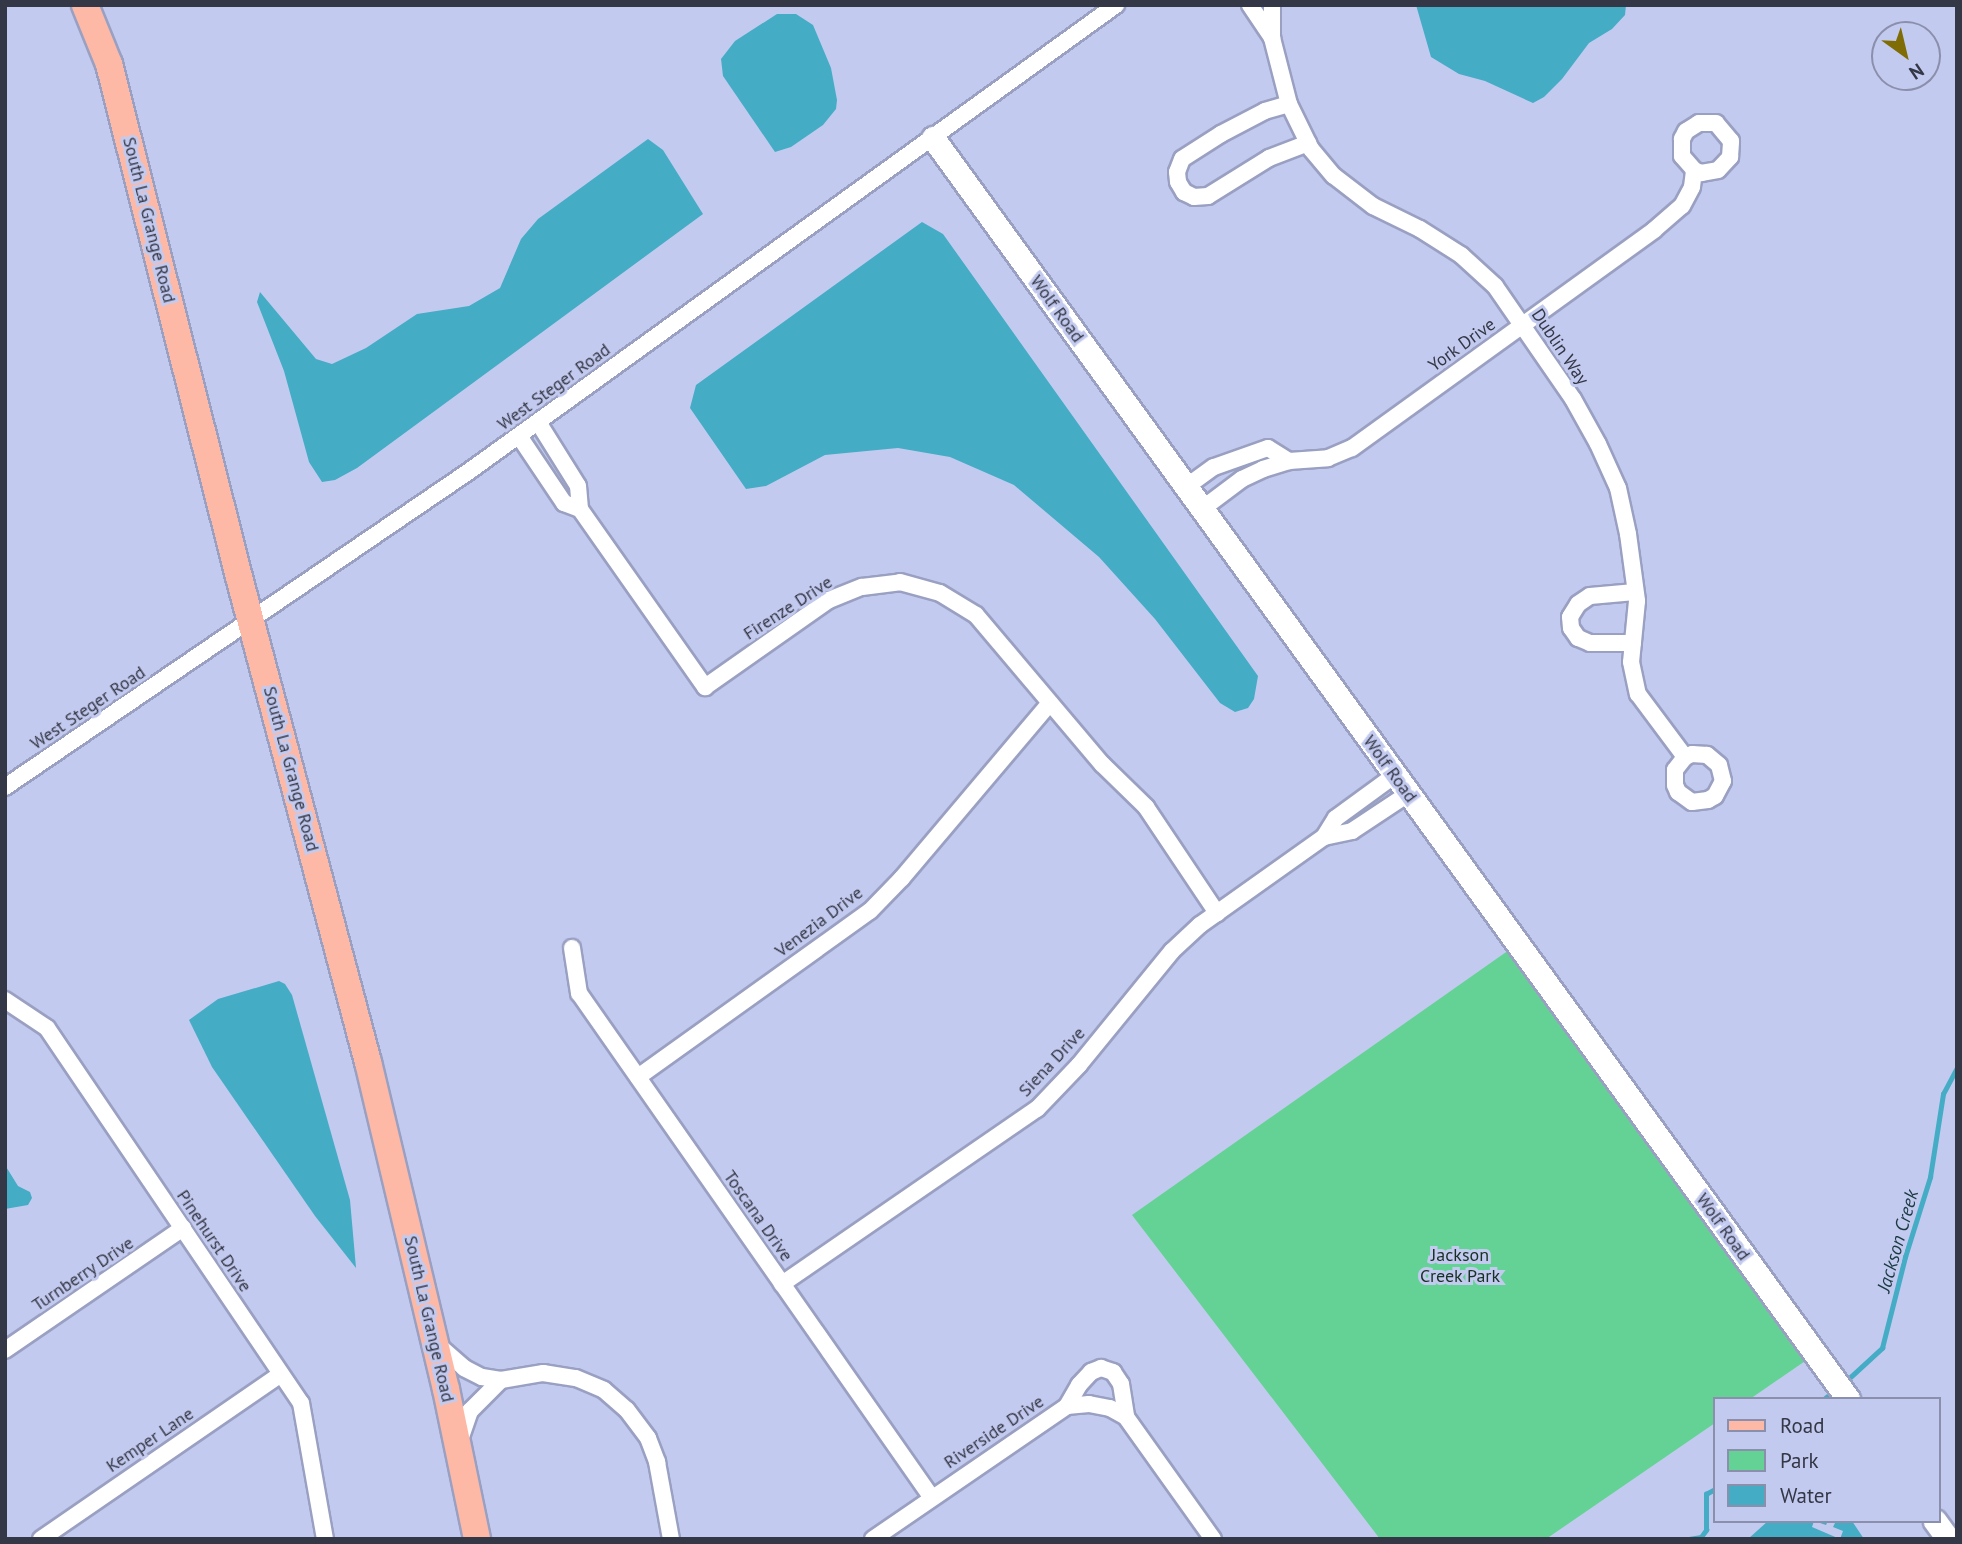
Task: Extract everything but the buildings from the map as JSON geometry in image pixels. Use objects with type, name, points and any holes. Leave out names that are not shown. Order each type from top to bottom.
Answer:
[{"type":"main road","name":"South La Grange Road","points":[[85,5],[109,64],[251,621],[368,1062],[436,1344],[477,1539]]},
{"type":"main road","name":"Wolf Road","points":[[933,138],[1847,1397]]},
{"type":"main road","points":[[1936,1523],[1948,1539]]},
{"type":"street","name":"West Steger Road","points":[[5,787],[519,436],[1116,5]]},
{"type":"street","name":"Dublin Way","points":[[1251,5],[1272,38]]},
{"type":"street","name":"Dublin Way","points":[[1272,5],[1272,38],[1289,104],[1308,143],[1334,176],[1373,206],[1420,229],[1461,255],[1495,286],[1573,400],[1618,488],[1636,592],[1631,662],[1638,694],[1685,757]]},
{"type":"street","points":[[1289,104],[1265,111],[1221,134],[1182,159],[1177,172],[1178,182],[1185,192],[1194,197],[1208,196],[1269,158],[1308,143]]},
{"type":"street","name":"York Drive","points":[[1202,509],[1242,479],[1289,461],[1328,458],[1352,448],[1654,230],[1682,206],[1692,187],[1694,170]]},
{"type":"street","name":"Firenze Drive","points":[[538,422],[578,486],[580,509],[705,687],[829,600],[862,587],[900,582],[940,593],[976,615],[1102,764],[1146,807],[1217,913]]},
{"type":"street","name":"Firenze Drive","points":[[519,436],[564,503],[580,509]]},
{"type":"street","name":"York Drive","points":[[1186,487],[1214,467],[1268,448],[1289,461]]},
{"type":"street","points":[[1633,643],[1590,643],[1578,638],[1571,628],[1570,617],[1578,604],[1590,596],[1636,592]]},
{"type":"street","name":"Venezia Drive","points":[[638,1077],[870,911],[902,878],[1050,703]]},
{"type":"street","name":"Siena Drive","points":[[782,1284],[1037,1109],[1079,1065],[1172,951],[1217,913],[1324,837],[1336,818],[1395,775]]},
{"type":"street","name":"Siena Drive","points":[[1324,837],[1352,831],[1408,794]]},
{"type":"street","name":"Toscana Drive","points":[[572,948],[579,993],[932,1498]]},
{"type":"street","name":"Pinehurst Drive","points":[[5,1000],[47,1028],[300,1403],[325,1539]]},
{"type":"street","name":"Turnberry Drive","points":[[5,1350],[183,1228]]},
{"type":"street","points":[[436,1344],[464,1368],[482,1377],[501,1380],[543,1373],[576,1378],[604,1390],[627,1410],[648,1438],[657,1462],[671,1539]]},
{"type":"street","points":[[1067,1406],[1079,1385],[1091,1372],[1101,1368],[1112,1372],[1121,1384],[1126,1417],[1213,1539]]},
{"type":"street","name":"Kemper Lane","points":[[41,1539],[281,1374]]},
{"type":"street","points":[[458,1446],[470,1411],[501,1380]]},
{"type":"street","name":"Riverside Drive","points":[[873,1539],[1067,1406],[1089,1404],[1110,1408],[1126,1417]]},
{"type":"green space","name":"Jackson Creek Park","points":[[1509,950],[1811,1357],[1753,1397],[1714,1397],[1714,1424],[1546,1539],[1380,1539],[1132,1215]]},
{"type":"water","points":[[1416,5],[1626,5],[1625,15],[1612,29],[1589,43],[1562,79],[1544,97],[1533,103],[1485,81],[1459,74],[1431,57]]},
{"type":"water","points":[[777,14],[796,14],[813,25],[831,68],[837,100],[836,109],[823,125],[791,147],[775,152],[723,76],[721,59],[735,41]]},
{"type":"water","points":[[648,139],[663,150],[703,214],[357,468],[335,480],[322,482],[309,462],[284,371],[257,302],[260,292],[316,359],[332,364],[366,348],[417,314],[469,306],[500,288],[521,239],[538,219]]},
{"type":"water","points":[[922,222],[943,234],[1258,676],[1254,699],[1248,708],[1235,712],[1220,703],[1155,619],[1099,557],[1014,485],[950,457],[898,448],[825,455],[766,486],[746,489],[690,408],[696,385]]},
{"type":"water","points":[[279,981],[285,984],[292,995],[350,1200],[356,1268],[315,1216],[212,1067],[189,1020],[218,999]]},
{"type":"water","points":[[5,1165],[18,1186],[30,1192],[32,1198],[28,1205],[5,1209]]},
{"type":"water","points":[[1766,1523],[1853,1523],[1864,1539],[1748,1539]]},
{"type":"pier","points":[[1813,1523],[1835,1523],[1833,1527],[1843,1531],[1840,1539],[1812,1527]]},
{"type":"waterway","name":"Jackson Creek","points":[[1844,1383],[1882,1348],[1905,1257],[1930,1177],[1943,1094],[1957,1068]]},
{"type":"waterway","name":"Jackson Creek","points":[[1826,1397],[1834,1391]]},
{"type":"waterway","name":"Jackson Creek","points":[[1689,1539],[1701,1537],[1706,1530],[1706,1494],[1714,1490]]}]
